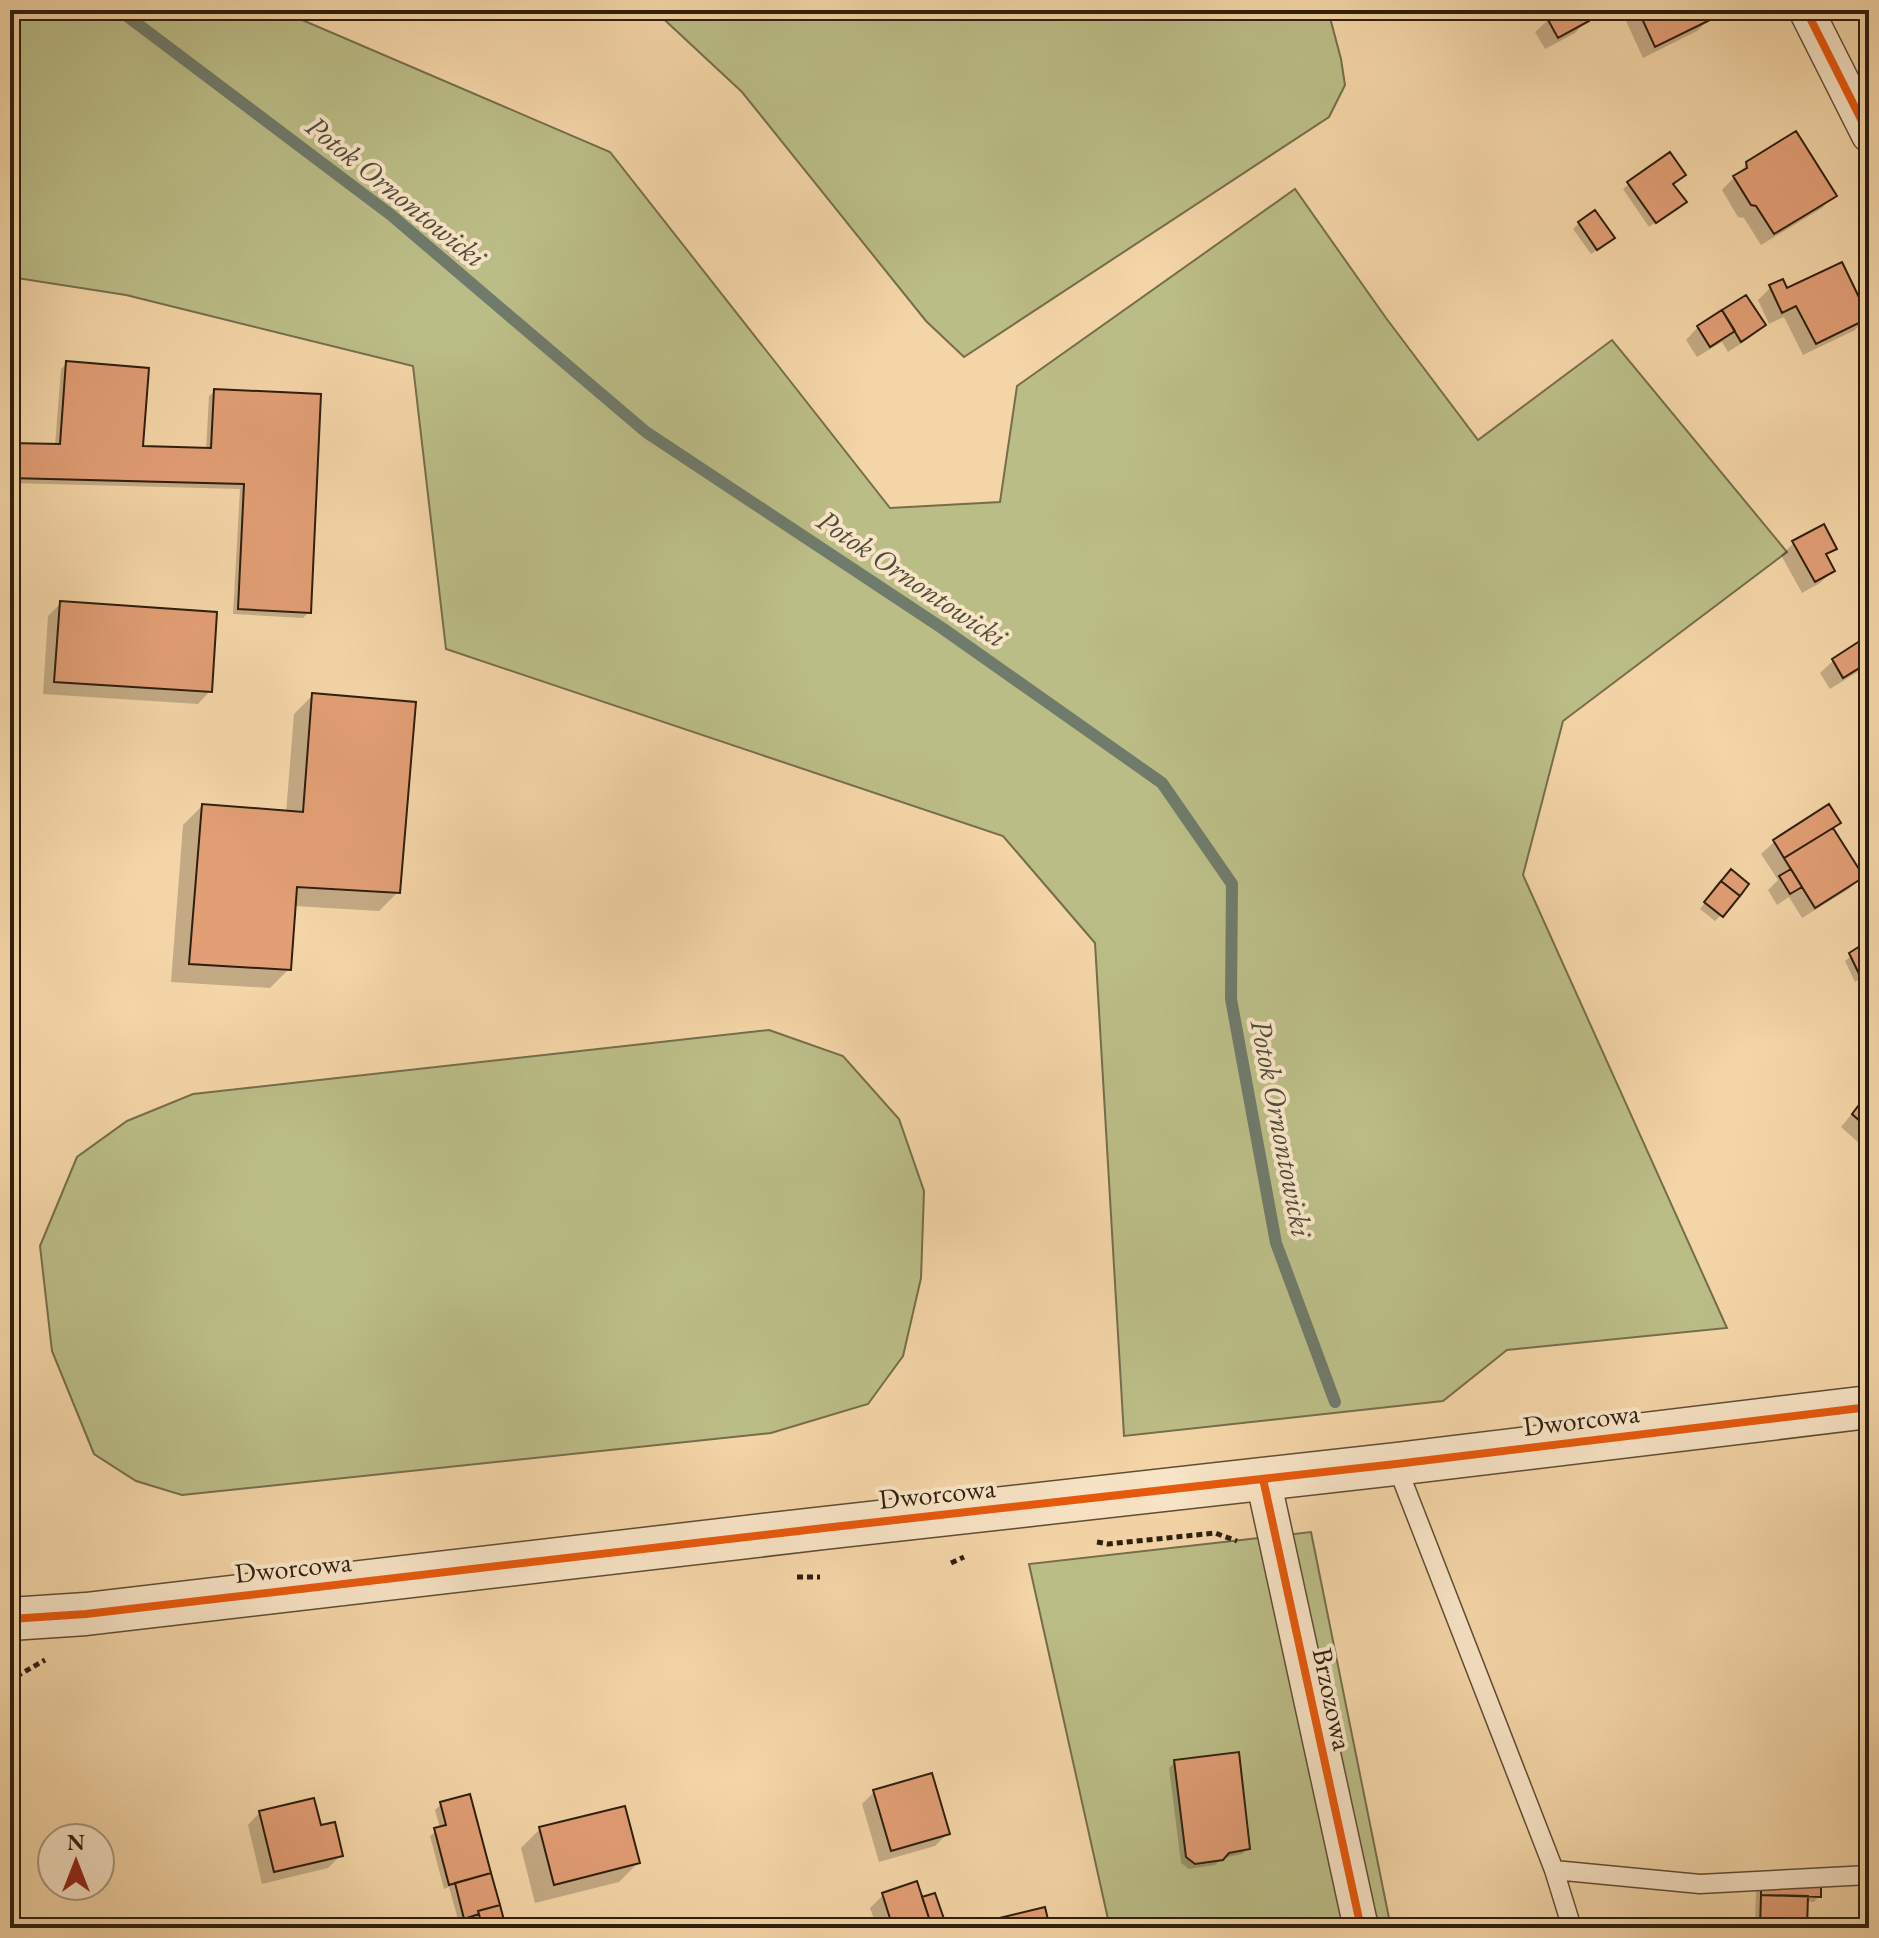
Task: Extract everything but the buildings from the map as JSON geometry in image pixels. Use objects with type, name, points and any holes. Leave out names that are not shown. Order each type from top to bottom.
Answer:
[{"type":"street","points":[[1806,10],[1869,135]]},
{"type":"street","name":"Dworcowa","points":[[10,1619],[86,1614],[1869,1407]]},
{"type":"street","name":"Brzozowa","points":[[1263,1479],[1361,1928]]},
{"type":"street","name":"Dworcowa","points":[[10,1649],[86,1614]]},
{"type":"lane","points":[[1396,1464],[1554,1870],[1572,1928]]},
{"type":"lane","points":[[1554,1870],[1700,1884],[1869,1875]]},
{"type":"path","points":[[1094,1542],[1108,1544],[1215,1533],[1236,1540],[1243,1549]]},
{"type":"green space","points":[[10,10],[279,10],[610,152],[890,508],[1000,502],[1017,386],[1295,189],[1386,318],[1478,440],[1612,340],[1787,552],[1563,721],[1523,875],[1727,1328],[1507,1350],[1443,1401],[1124,1436],[1095,943],[1003,836],[446,649],[413,366],[126,295],[10,277]]},
{"type":"green space","points":[[654,10],[1328,10],[1345,85],[1329,117],[964,357],[926,321],[742,92]]},
{"type":"green space","points":[[769,1030],[843,1056],[899,1119],[924,1191],[921,1278],[903,1356],[868,1404],[771,1433],[182,1495],[136,1481],[94,1454],[52,1351],[40,1246],[77,1157],[127,1121],[193,1094]]},
{"type":"green space","points":[[1311,1532],[1391,1928],[1110,1928],[1029,1564]]},
{"type":"waterway","name":"Potok Ornontowicki","points":[[119,10],[391,215],[646,432],[942,628],[1162,783],[1232,884],[1231,999],[1276,1243],[1335,1402]]},
{"type":"cycle path","points":[[1806,10],[1869,135]]},
{"type":"cycle path","points":[[10,1619],[86,1614],[1869,1407]]},
{"type":"cycle path","points":[[1263,1479],[1361,1928]]}]
